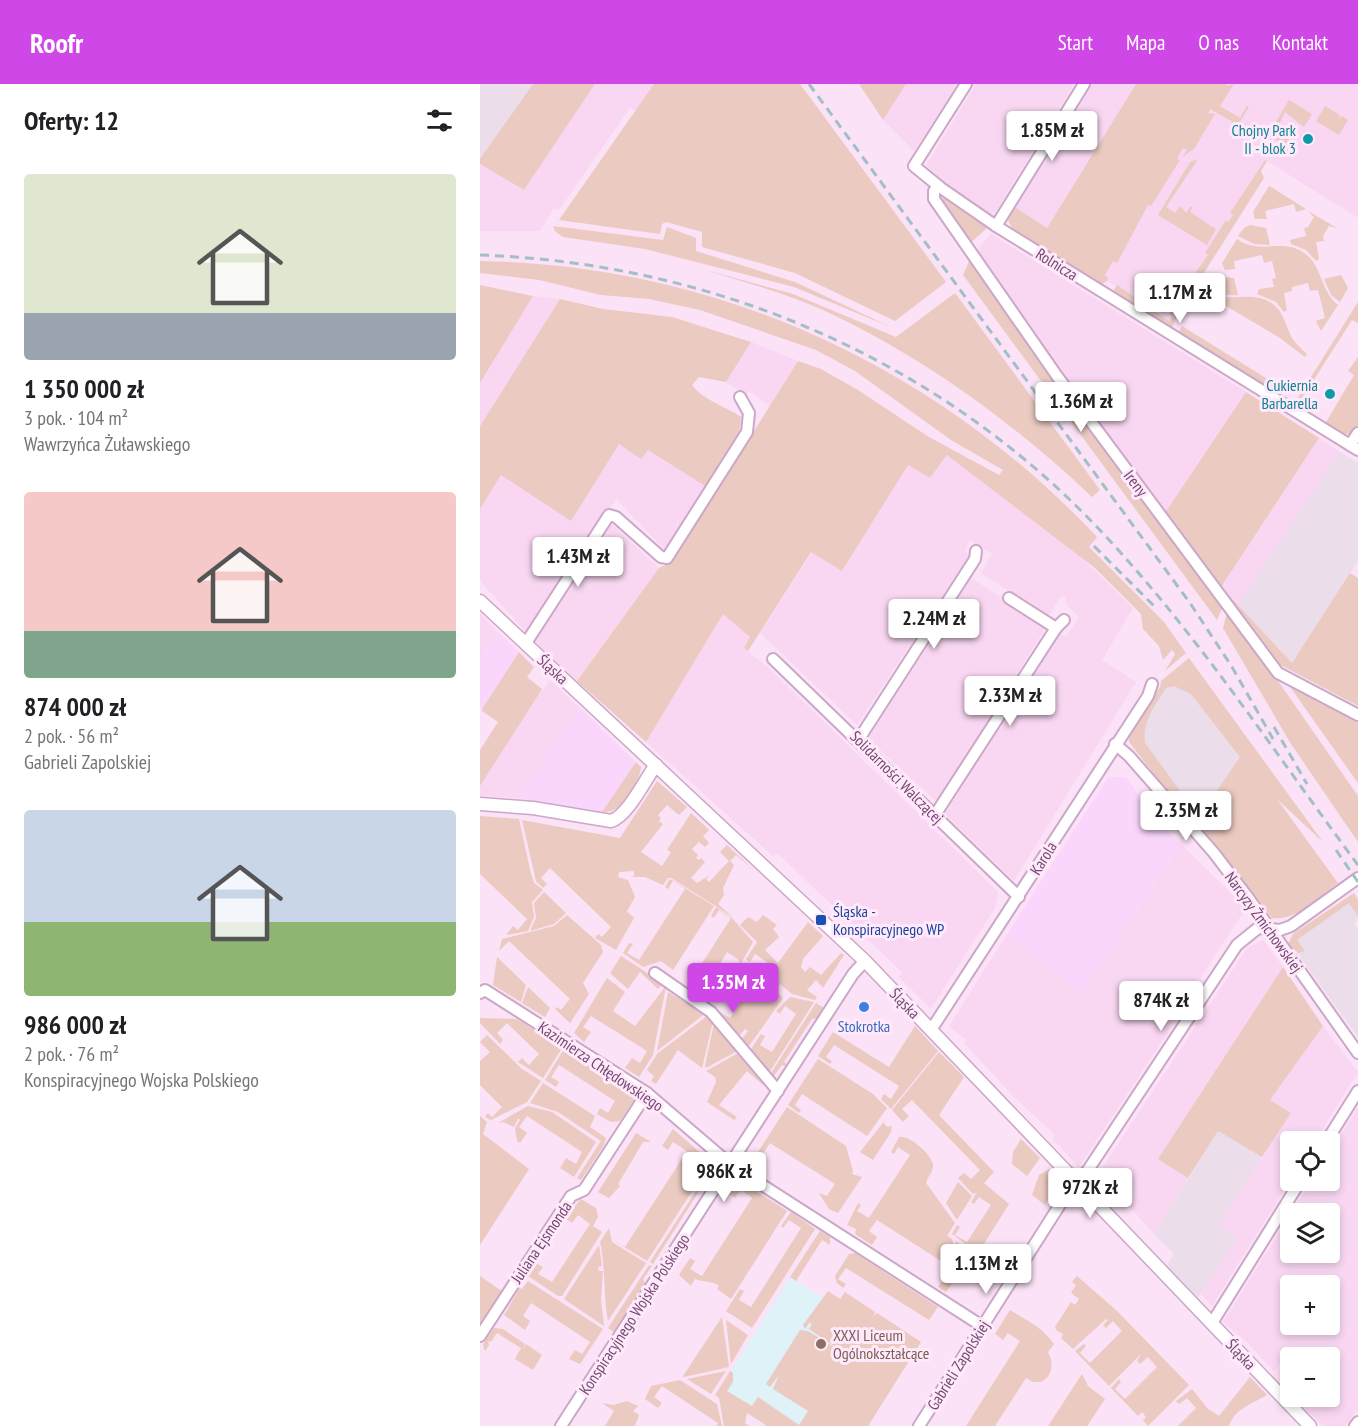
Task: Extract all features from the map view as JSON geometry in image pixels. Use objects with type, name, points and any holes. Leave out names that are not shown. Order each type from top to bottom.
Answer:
[{"type":"street","name":"Rolnicza","points":[[966,84],[914,166],[938,186],[996,226],[1354,448]]},
{"type":"street","points":[[996,226],[1084,84]]},
{"type":"street","name":"Ireny","points":[[938,186],[934,191],[934,199],[972,257],[1057,376],[1278,673],[1358,715]]},
{"type":"street","points":[[526,644],[606,518],[616,517],[661,557],[667,558],[747,432],[749,412],[740,397]]},
{"type":"street","points":[[1354,448],[1358,433]]},
{"type":"street","points":[[859,739],[975,559],[976,550]]},
{"type":"street","points":[[936,815],[1060,624],[1009,598]]},
{"type":"street","name":"Śląska","points":[[480,601],[865,961],[1310,1426]]},
{"type":"street","name":"Solidarności Walczącej","points":[[773,659],[859,739],[1019,897]]},
{"type":"street","name":"Karola","points":[[931,1030],[1148,696],[1152,684]]},
{"type":"street","name":"Narcyzy Żmichowskiej","points":[[1115,744],[1130,756],[1214,854],[1358,1053]]},
{"type":"street","points":[[480,804],[533,808],[611,821],[619,818],[656,765]]},
{"type":"street","name":"Gabrieli Zapolskiej","points":[[919,1426],[1068,1192],[1077,1183],[1228,956],[1248,934],[1258,928],[1291,926],[1358,878]]},
{"type":"street","name":"Konspiracyjnego Wojska Polskiego","points":[[561,1426],[853,974],[865,961]]},
{"type":"street","points":[[655,973],[711,1012],[778,1091]]},
{"type":"street","name":"Kazimierza Chłędowskiego","points":[[482,992],[647,1093],[731,1165],[982,1326]]},
{"type":"street","points":[[1333,1131],[1358,1091]]},
{"type":"street","name":"Juliana Ejsmonda","points":[[480,1336],[571,1196],[584,1190],[647,1093]]},
{"type":"street","points":[[1212,1323],[1294,1191]]},
{"type":"street","points":[[1355,1426],[1358,1422]]},
{"type":"shaded area","points":[[480,84],[533,84],[481,160],[480,159]]},
{"type":"shaded area","points":[[533,84],[595,84],[524,190],[480,164],[480,159]]},
{"type":"shaded area","points":[[595,84],[654,84],[636,111],[630,108],[559,210],[554,208],[540,231],[480,231],[480,164],[524,190]]},
{"type":"shaded area","points":[[654,84],[800,84],[946,282],[895,321],[795,273],[702,247],[702,232],[666,222],[662,224],[660,234],[559,220]]},
{"type":"shaded area","points":[[859,84],[906,84],[883,120]]},
{"type":"shaded area","points":[[906,84],[958,84],[914,151],[883,120]]},
{"type":"shaded area","points":[[976,84],[1074,84],[995,213],[991,214],[954,191],[926,165]]},
{"type":"shaded area","points":[[1090,84],[1136,84],[1047,228],[1015,207]]},
{"type":"shaded area","points":[[1136,84],[1227,84],[1227,86],[1234,84],[1220,106],[1240,118],[1247,106],[1249,107],[1238,125],[1210,109],[1208,113],[1215,114],[1194,149],[1182,157],[1187,150],[1183,148],[1177,159],[1180,160],[1151,206],[1148,205],[1117,263],[1113,261],[1105,275],[1108,278],[1107,281],[1099,286],[1013,230],[1008,220],[1015,207],[1047,228]]},
{"type":"shaded area","points":[[1221,84],[1358,84],[1358,218],[1267,161],[1169,321],[1101,277]]},
{"type":"shaded area","points":[[1289,100],[1312,114],[1304,127],[1285,112],[1276,131],[1293,142],[1289,148],[1268,135]]},
{"type":"shaded area","points":[[1325,106],[1340,115],[1339,119],[1342,116],[1348,120],[1339,135],[1316,121]]},
{"type":"shaded area","points":[[1198,159],[1166,207],[1175,213],[1180,206],[1186,213],[1191,206],[1193,207],[1190,212],[1216,229],[1207,245],[1158,215],[1190,162]]},
{"type":"shaded area","points":[[1265,160],[1267,161],[1261,171],[1264,178],[1178,314],[1171,330],[1148,315],[1141,302],[1130,304],[1112,293],[1117,285],[1169,321],[1172,316],[1169,314],[1182,298],[1179,296],[1208,255],[1205,253],[1226,220],[1228,222],[1233,215],[1230,213]]},
{"type":"shaded area","points":[[1269,186],[1306,209],[1296,212],[1294,204],[1265,211],[1267,219],[1255,219],[1253,212]]},
{"type":"shaded area","points":[[943,198],[987,228],[969,244],[942,203]]},
{"type":"shaded area","points":[[1308,211],[1337,228],[1329,226],[1323,236],[1324,241],[1316,242],[1319,259],[1316,261],[1306,250],[1291,244],[1290,240],[1306,236],[1304,228],[1308,227],[1314,217]]},
{"type":"shaded area","points":[[1250,225],[1266,228],[1270,245],[1254,244],[1238,236],[1244,228]]},
{"type":"shaded area","points":[[553,226],[663,240],[667,227],[696,238],[696,251],[795,282],[893,328],[794,287],[645,249],[563,237],[555,231]]},
{"type":"shaded area","points":[[991,234],[1246,392],[1165,513],[974,254]]},
{"type":"shaded area","points":[[1237,239],[1254,246],[1285,246],[1308,256],[1317,269],[1327,292],[1338,305],[1321,331],[1316,321],[1325,318],[1318,290],[1310,291],[1308,283],[1292,287],[1292,291],[1284,293],[1287,310],[1284,312],[1276,302],[1257,294],[1259,289],[1274,287],[1272,279],[1276,278],[1272,261],[1264,263],[1262,255],[1234,261],[1235,269],[1225,270],[1222,263]]},
{"type":"shaded area","points":[[970,259],[1224,604],[1217,620],[963,275]]},
{"type":"shaded area","points":[[480,261],[568,267],[654,282],[737,305],[817,336],[893,375],[966,422],[1034,476],[1097,537],[1089,547],[1164,622],[1186,653],[1165,671],[1175,654],[1172,650],[1163,660],[1159,646],[1143,629],[1141,614],[1095,568],[947,455],[930,478],[908,465],[842,571],[811,552],[748,651],[744,648],[750,637],[723,614],[646,742],[577,681],[659,568],[672,562],[798,361],[821,369],[858,390],[929,437],[999,475],[1003,470],[951,440],[855,371],[816,350],[700,310],[649,299],[601,295],[539,280],[480,273]]},
{"type":"shaded area","points":[[702,269],[793,294],[896,337],[955,293],[1100,490],[1092,497],[1062,469],[998,417],[931,370],[860,328],[809,304]]},
{"type":"shaded area","points":[[1341,275],[1348,288],[1340,302],[1331,295],[1324,279]]},
{"type":"shaded area","points":[[1215,276],[1234,278],[1238,295],[1222,294],[1207,286]]},
{"type":"shaded area","points":[[480,285],[533,296],[480,383]]},
{"type":"shaded area","points":[[1212,294],[1224,297],[1254,297],[1268,301],[1278,309],[1294,341],[1307,354],[1305,357],[1280,338],[1211,297]]},
{"type":"shaded area","points":[[533,296],[560,299],[480,426],[480,383]]},
{"type":"shaded area","points":[[560,299],[603,309],[672,317],[751,342],[726,382],[699,377],[692,385],[708,399],[741,417],[739,434],[710,489],[648,450],[641,459],[619,444],[571,521],[501,475],[480,509],[480,426]]},
{"type":"shaded area","points":[[1358,302],[1358,323],[1352,320],[1299,403],[1296,401]]},
{"type":"shaded area","points":[[1182,326],[1282,388],[1280,392],[1274,393],[1178,333]]},
{"type":"shaded area","points":[[751,342],[798,361],[770,406],[749,391],[746,395],[726,382]]},
{"type":"shaded area","points":[[1358,357],[1358,425],[1351,434],[1340,434],[1325,424],[1354,375],[1348,371]]},
{"type":"shaded area","points":[[1246,392],[1319,438],[1221,587],[1292,663],[1350,573],[1358,578],[1358,706],[1273,661],[1165,513]]},
{"type":"shaded area","points":[[1319,438],[1340,452],[1238,605],[1221,587]]},
{"type":"shaded area","points":[[618,444],[648,449],[710,489],[668,553],[616,499],[526,632],[480,581],[480,509],[501,475],[571,520]]},
{"type":"shaded area","points":[[1340,452],[1358,463],[1358,561],[1292,663],[1238,605]]},
{"type":"shaded area","points":[[948,455],[1074,550],[1133,608],[1102,660],[1136,682],[1014,881],[945,814],[1059,633],[1066,637],[1079,617],[1065,603],[1066,598],[1061,596],[1048,617],[981,573],[992,554],[970,540],[965,550],[969,556],[857,725],[760,633],[812,552],[842,571],[908,465],[930,478]]},
{"type":"shaded area","points":[[608,521],[659,568],[577,681],[532,639]]},
{"type":"shaded area","points":[[971,578],[1047,626],[937,802],[868,739]]},
{"type":"shaded area","points":[[1228,609],[1358,796],[1358,842],[1291,744],[1223,628]]},
{"type":"shaded area","points":[[480,613],[497,632],[480,660]]},
{"type":"shaded area","points":[[723,614],[750,637],[744,648],[769,668],[999,893],[995,908],[931,1009],[899,977],[902,972],[777,853],[773,856],[646,742]]},
{"type":"shaded area","points":[[497,632],[519,652],[482,709],[480,707],[480,660]]},
{"type":"shaded area","points":[[519,652],[534,667],[527,677],[542,689],[480,786],[480,750],[498,722],[482,709]]},
{"type":"shaded area","points":[[1189,658],[1323,842],[1277,799],[1338,883],[1307,907],[1290,916],[1272,918],[1196,821],[1184,811],[1186,807],[1192,807],[1201,814],[1240,757],[1191,694],[1174,686],[1166,688],[1150,714],[1145,728],[1145,743],[1186,799],[1177,802],[1172,797],[1129,742],[1129,734],[1160,687],[1161,681]]},
{"type":"shaded area","points":[[1181,672],[1243,753],[1199,817],[1136,734],[1164,686]]},
{"type":"shaded area","points":[[550,680],[580,708],[517,798],[480,796],[480,786],[529,708]]},
{"type":"shaded area","points":[[1288,684],[1325,700],[1358,720],[1358,783]]},
{"type":"shaded area","points":[[580,708],[636,762],[602,812],[517,798]]},
{"type":"shaded area","points":[[636,762],[641,767],[633,790],[616,809],[602,812]]},
{"type":"shaded area","points":[[1108,777],[1126,777],[1161,826],[1181,844],[1083,993],[1007,934]]},
{"type":"shaded area","points":[[657,781],[687,807],[679,815],[667,805],[658,815],[661,818],[659,821],[663,824],[641,852],[662,866],[671,852],[667,850],[691,813],[709,830],[703,836],[709,843],[705,847],[699,842],[692,849],[698,855],[696,858],[699,860],[701,858],[705,862],[691,878],[697,883],[710,875],[706,879],[709,882],[729,861],[720,852],[727,845],[755,871],[736,855],[730,861],[734,865],[723,888],[724,895],[718,904],[733,917],[671,878],[668,878],[663,885],[645,877],[631,877],[634,876],[634,871],[619,872],[618,877],[628,880],[635,897],[627,911],[634,918],[616,950],[595,938],[598,934],[602,937],[611,927],[550,868],[541,878],[547,884],[543,888],[536,881],[522,820],[620,838]]},
{"type":"shaded area","points":[[480,816],[519,819],[534,883],[543,890],[532,902],[534,917],[528,931],[506,935],[513,926],[518,930],[527,919],[480,874]]},
{"type":"shaded area","points":[[1181,844],[1246,908],[1182,1006],[1184,1008],[1079,1167],[1053,1140],[1055,1135],[1014,1097],[964,1043],[966,1040],[949,1026],[1007,934],[1083,993]]},
{"type":"shaded area","points":[[670,879],[714,906],[673,970],[661,961],[643,967],[623,953],[629,943],[633,944],[627,953],[639,960],[685,889],[673,881],[668,889],[665,887]]},
{"type":"shaded area","points":[[544,892],[566,913],[554,924],[530,931],[536,918],[534,903]]},
{"type":"shaded area","points":[[1354,893],[1358,900],[1358,916],[1349,903],[1297,940],[1305,951],[1298,953],[1288,944],[1293,934]]},
{"type":"shaded area","points":[[1349,902],[1358,916],[1354,924],[1358,930],[1358,1037],[1303,961],[1298,953],[1297,940]]},
{"type":"shaded area","points":[[716,907],[732,918],[753,942],[740,965],[739,960],[727,952],[714,974],[724,980],[713,1000],[706,1003],[685,990],[731,918],[719,910],[714,918],[711,916]]},
{"type":"shaded area","points":[[567,915],[601,945],[603,952],[583,983],[589,994],[570,1023],[555,1009],[557,1007],[561,1010],[570,999],[509,941],[499,951],[502,939],[554,926]]},
{"type":"shaded area","points":[[763,915],[777,925],[773,929],[779,937],[765,950],[778,963],[808,922],[823,936],[803,959],[801,967],[805,972],[810,967],[821,975],[841,953],[844,955],[823,988],[816,980],[807,990],[817,997],[815,1000],[792,994],[780,984],[775,991],[783,998],[749,1046],[742,1039],[748,1031],[745,1029],[739,1036],[718,1011],[730,1018],[767,962],[755,954],[750,962],[746,959],[757,942],[740,925],[748,917],[757,922]]},
{"type":"shaded area","points":[[1263,940],[1283,967],[1159,1158],[1188,1178],[1154,1234],[1099,1173],[1247,948]]},
{"type":"shaded area","points":[[621,956],[663,983],[658,989],[640,972],[628,989],[610,973]]},
{"type":"shaded area","points":[[497,957],[526,985],[521,1002],[493,985]]},
{"type":"shaded area","points":[[1283,967],[1323,1026],[1270,1100],[1291,1113],[1262,1157],[1218,1131],[1188,1178],[1158,1159]]},
{"type":"shaded area","points":[[607,978],[625,992],[613,1011],[635,1026],[666,986],[653,1055],[639,1077],[625,1068],[632,1058],[640,1063],[647,1051],[591,1016],[583,1027],[591,1032],[584,1042],[574,1033]]},
{"type":"shaded area","points":[[528,987],[550,1008],[545,1017],[522,1003]]},
{"type":"shaded area","points":[[668,992],[696,1009],[699,1006],[707,1012],[657,1051]]},
{"type":"shaded area","points":[[790,997],[814,1002],[769,1073],[751,1049],[761,1034],[765,1036],[760,1045],[772,1052],[796,1014],[785,1006],[780,1014],[776,1011]]},
{"type":"shaded area","points":[[816,1003],[824,1008],[818,1018],[812,1019],[784,1062],[788,1065],[787,1067],[782,1065],[773,1077],[771,1073]]},
{"type":"shaded area","points":[[711,1013],[714,1017],[702,1068],[678,1050],[656,1084],[651,1081],[654,1076],[647,1070],[657,1054]]},
{"type":"shaded area","points":[[480,1018],[517,1019],[562,1048],[543,1078],[518,1062],[522,1058],[529,1065],[539,1054],[507,1023],[497,1033],[503,1040],[500,1044],[480,1023]]},
{"type":"shaded area","points":[[715,1018],[741,1049],[706,1068],[705,1066]]},
{"type":"shaded area","points":[[915,1026],[938,1051],[891,1109],[881,1099],[884,1094],[891,1099],[899,1086],[834,1045],[826,1057],[832,1061],[830,1064],[818,1056],[833,1032],[889,1067]]},
{"type":"shaded area","points":[[1323,1026],[1358,1072],[1321,1131],[1280,1131],[1280,1191],[1284,1191],[1212,1306],[1201,1294],[1237,1238],[1218,1225],[1291,1113],[1270,1100]]},
{"type":"shaded area","points":[[487,1035],[522,1069],[541,1081],[527,1102],[491,1120],[485,1117],[488,1113],[492,1117],[502,1107],[480,1085],[480,1061],[490,1052],[480,1042]]},
{"type":"shaded area","points":[[564,1049],[634,1094],[634,1100],[620,1121],[611,1122],[597,1114],[600,1108],[608,1113],[615,1101],[559,1065],[551,1077],[559,1082],[556,1087],[545,1080]]},
{"type":"shaded area","points":[[742,1051],[766,1080],[763,1085],[747,1071],[719,1105],[737,1117],[734,1120],[707,1102],[716,1082],[715,1077],[706,1071]]},
{"type":"shaded area","points":[[939,1052],[964,1077],[939,1115],[994,1172],[984,1183],[1009,1204],[980,1250],[1005,1269],[995,1284],[974,1270],[966,1281],[961,1280],[963,1272],[955,1241],[976,1255],[978,1253],[952,1234],[957,1225],[960,1227],[955,1235],[967,1242],[991,1205],[979,1197],[974,1204],[971,1202],[977,1192],[973,1194],[958,1178],[964,1173],[971,1179],[980,1170],[912,1100],[902,1109],[909,1116],[903,1122],[892,1110]]},
{"type":"shaded area","points":[[818,1059],[873,1094],[887,1108],[867,1136],[802,1094],[795,1105],[801,1110],[799,1113],[788,1105]]},
{"type":"shaded area","points":[[543,1083],[595,1116],[590,1127],[606,1138],[604,1145],[581,1180],[577,1178],[601,1141],[558,1112],[530,1103]]},
{"type":"shaded area","points":[[528,1106],[552,1112],[596,1142],[574,1177],[560,1168],[566,1158],[576,1164],[582,1152],[527,1116],[519,1127],[527,1133],[520,1143],[517,1141],[515,1128],[520,1120],[518,1118],[514,1127],[503,1122],[498,1123]]},
{"type":"shaded area","points":[[787,1107],[846,1146],[852,1174],[862,1177],[838,1213],[829,1209],[819,1193],[827,1196],[835,1184],[770,1143],[762,1155],[758,1152]]},
{"type":"shaded area","points":[[1358,1107],[1358,1408],[1346,1426],[1323,1426],[1303,1407],[1340,1407],[1340,1347],[1280,1347],[1280,1363],[1274,1372],[1249,1344],[1223,1322],[1280,1231],[1280,1263],[1340,1263],[1340,1203],[1298,1203],[1305,1191],[1340,1191],[1340,1136]]},
{"type":"shaded area","points":[[480,1116],[487,1122],[483,1134],[529,1169],[480,1245]]},
{"type":"shaded area","points":[[883,1122],[887,1127],[892,1126],[891,1132],[873,1160],[860,1152]]},
{"type":"shaded area","points":[[673,1129],[711,1162],[647,1261],[611,1239],[625,1247],[687,1151],[673,1142],[668,1150],[662,1146]]},
{"type":"shaded area","points":[[1218,1131],[1262,1157],[1218,1225],[1237,1238],[1198,1298],[1167,1265],[1174,1254],[1154,1234]]},
{"type":"shaded area","points":[[636,1133],[651,1142],[643,1142],[618,1184],[620,1186],[609,1198],[598,1192]]},
{"type":"shaded area","points":[[899,1137],[913,1142],[924,1150],[931,1160],[933,1167],[926,1183],[955,1223],[947,1236],[952,1239],[961,1272],[946,1292],[938,1287],[943,1279],[951,1284],[958,1272],[877,1220],[869,1231],[877,1237],[872,1245],[855,1234],[856,1229],[847,1225],[858,1203],[861,1205],[857,1211],[869,1218],[910,1155],[898,1147],[894,1154],[891,1152]]},
{"type":"shaded area","points":[[1021,1139],[1040,1158],[1027,1176],[1012,1164],[1013,1152]]},
{"type":"shaded area","points":[[714,1163],[720,1168],[714,1180],[708,1177],[653,1264],[650,1262]]},
{"type":"shaded area","points":[[1050,1169],[1058,1182],[1045,1205],[1032,1195],[1039,1175]]},
{"type":"shaded area","points":[[739,1180],[787,1211],[731,1299],[717,1289],[719,1286],[717,1284],[695,1279],[691,1286],[679,1275],[690,1258],[695,1261],[690,1269],[702,1276],[752,1198],[741,1190],[735,1198],[730,1194]]},
{"type":"shaded area","points":[[958,1182],[972,1196],[957,1220],[946,1203]]},
{"type":"shaded area","points":[[581,1199],[596,1208],[598,1217],[593,1226],[602,1232],[562,1296],[558,1296],[528,1276],[536,1263],[543,1267],[538,1274],[552,1282],[590,1224],[578,1215],[572,1223],[565,1218]]},
{"type":"shaded area","points":[[791,1212],[815,1229],[752,1328],[726,1311],[740,1289],[744,1291],[739,1300],[751,1307],[801,1228],[789,1220],[783,1228],[781,1226]]},
{"type":"shaded area","points":[[609,1228],[612,1242],[646,1263],[608,1321],[600,1242]]},
{"type":"shaded area","points":[[820,1231],[830,1237],[830,1245],[822,1240],[796,1281],[790,1277]]},
{"type":"shaded area","points":[[599,1245],[602,1266],[598,1267],[599,1271],[603,1271],[601,1299],[604,1326],[564,1299]]},
{"type":"shaded area","points":[[855,1253],[938,1307],[929,1320],[846,1268],[838,1279],[846,1284],[843,1288],[837,1283],[835,1276],[849,1254]]},
{"type":"shaded area","points":[[649,1265],[652,1266],[643,1279],[646,1285],[615,1333],[608,1328]]},
{"type":"shaded area","points":[[480,1276],[503,1292],[480,1326]]},
{"type":"shaded area","points":[[1077,1276],[1117,1311],[1189,1385],[1148,1426],[1143,1420],[1146,1417],[1142,1412],[1138,1416],[1111,1388],[1119,1379],[1121,1382],[1115,1389],[1125,1399],[1157,1367],[1148,1357],[1140,1364],[1137,1361],[1141,1354],[1109,1386],[1075,1351],[1084,1344],[1086,1346],[1080,1353],[1090,1363],[1122,1331],[1113,1321],[1106,1328],[1103,1325],[1108,1320],[1106,1319],[1073,1349],[1061,1338],[1063,1334],[1055,1327],[1071,1302],[1075,1305],[1079,1299],[1071,1293],[1076,1285],[1072,1282]]},
{"type":"shaded area","name":"XXXI Liceum Ogólnokształcące","points":[[790,1277],[912,1355],[868,1426],[767,1426],[717,1393]]},
{"type":"shaded area","points":[[528,1281],[603,1329],[580,1364],[569,1359],[575,1350],[582,1354],[590,1342],[531,1303],[523,1316],[530,1321],[525,1330],[504,1315],[520,1288],[522,1289]]},
{"type":"shaded area","name":"XXXI Liceum Ogólnokształcące","points":[[828,1291],[840,1299],[845,1292],[875,1312],[873,1317],[877,1313],[921,1342],[868,1426],[767,1426],[747,1413],[745,1423],[749,1426],[724,1426],[719,1398],[715,1395],[730,1371],[733,1373],[733,1382],[727,1391],[752,1406],[758,1397],[799,1425],[808,1411],[773,1389],[779,1375],[770,1387],[766,1384],[800,1330],[808,1331],[845,1354],[809,1329],[812,1324],[809,1323],[805,1329],[803,1325]]},
{"type":"shaded area","points":[[1010,1310],[1040,1329],[1054,1344],[1048,1352],[1052,1365],[1050,1373],[1041,1382],[1033,1382],[1026,1378],[995,1426],[966,1426],[1020,1341],[1008,1333],[1003,1340],[995,1334]]},
{"type":"shaded area","points":[[722,1317],[729,1367],[684,1377],[683,1376]]},
{"type":"shaded area","points":[[726,1320],[748,1335],[731,1364]]},
{"type":"shaded area","points":[[494,1328],[503,1329],[525,1344],[523,1349],[526,1344],[542,1355],[533,1370],[515,1359],[521,1348],[497,1333],[491,1342],[488,1341],[489,1345],[485,1351],[483,1344]]},
{"type":"shaded area","points":[[726,1371],[711,1394],[687,1379]]},
{"type":"shaded area","points":[[1082,1374],[1088,1386],[1105,1399],[1087,1426],[1048,1426]]},
{"type":"shaded area","points":[[1250,1377],[1267,1395],[1239,1411],[1229,1426],[1178,1426],[1196,1408],[1187,1398],[1179,1404],[1176,1401],[1192,1389],[1208,1409],[1219,1416]]},
{"type":"shaded area","points":[[680,1380],[717,1404],[722,1426],[716,1426],[718,1423],[662,1386],[654,1397],[662,1403],[658,1408],[645,1399],[651,1386]]},
{"type":"shaded area","points":[[627,1401],[638,1406],[633,1411],[639,1415],[635,1426],[605,1426],[614,1411],[602,1403],[614,1405]]},
{"type":"railway","points":[[809,84],[1190,603],[1232,667],[1273,739]]},
{"type":"railway","points":[[480,255],[567,262],[652,277],[735,300],[815,331],[892,369],[965,414],[1034,467],[1097,527],[1133,566],[1233,692],[1358,865]]},
{"type":"railway","points":[[1094,546],[1157,609]]},
{"type":"railway","points":[[1274,727],[1307,784]]},
{"type":"railway","points":[[1336,850],[1358,882]]},
{"type":"place","name":"Chojny Park II - blok 3","points":[[1308,139]]},
{"type":"place","name":"Cukiernia Barbarella","points":[[1330,394]]},
{"type":"place","name":"Śląska - Konspiracyjnego WP","points":[[821,920]]},
{"type":"place","name":"Stokrotka","points":[[864,1007]]},
{"type":"place","name":"XXXI Liceum Ogólnokształcące","points":[[821,1344]]}]
